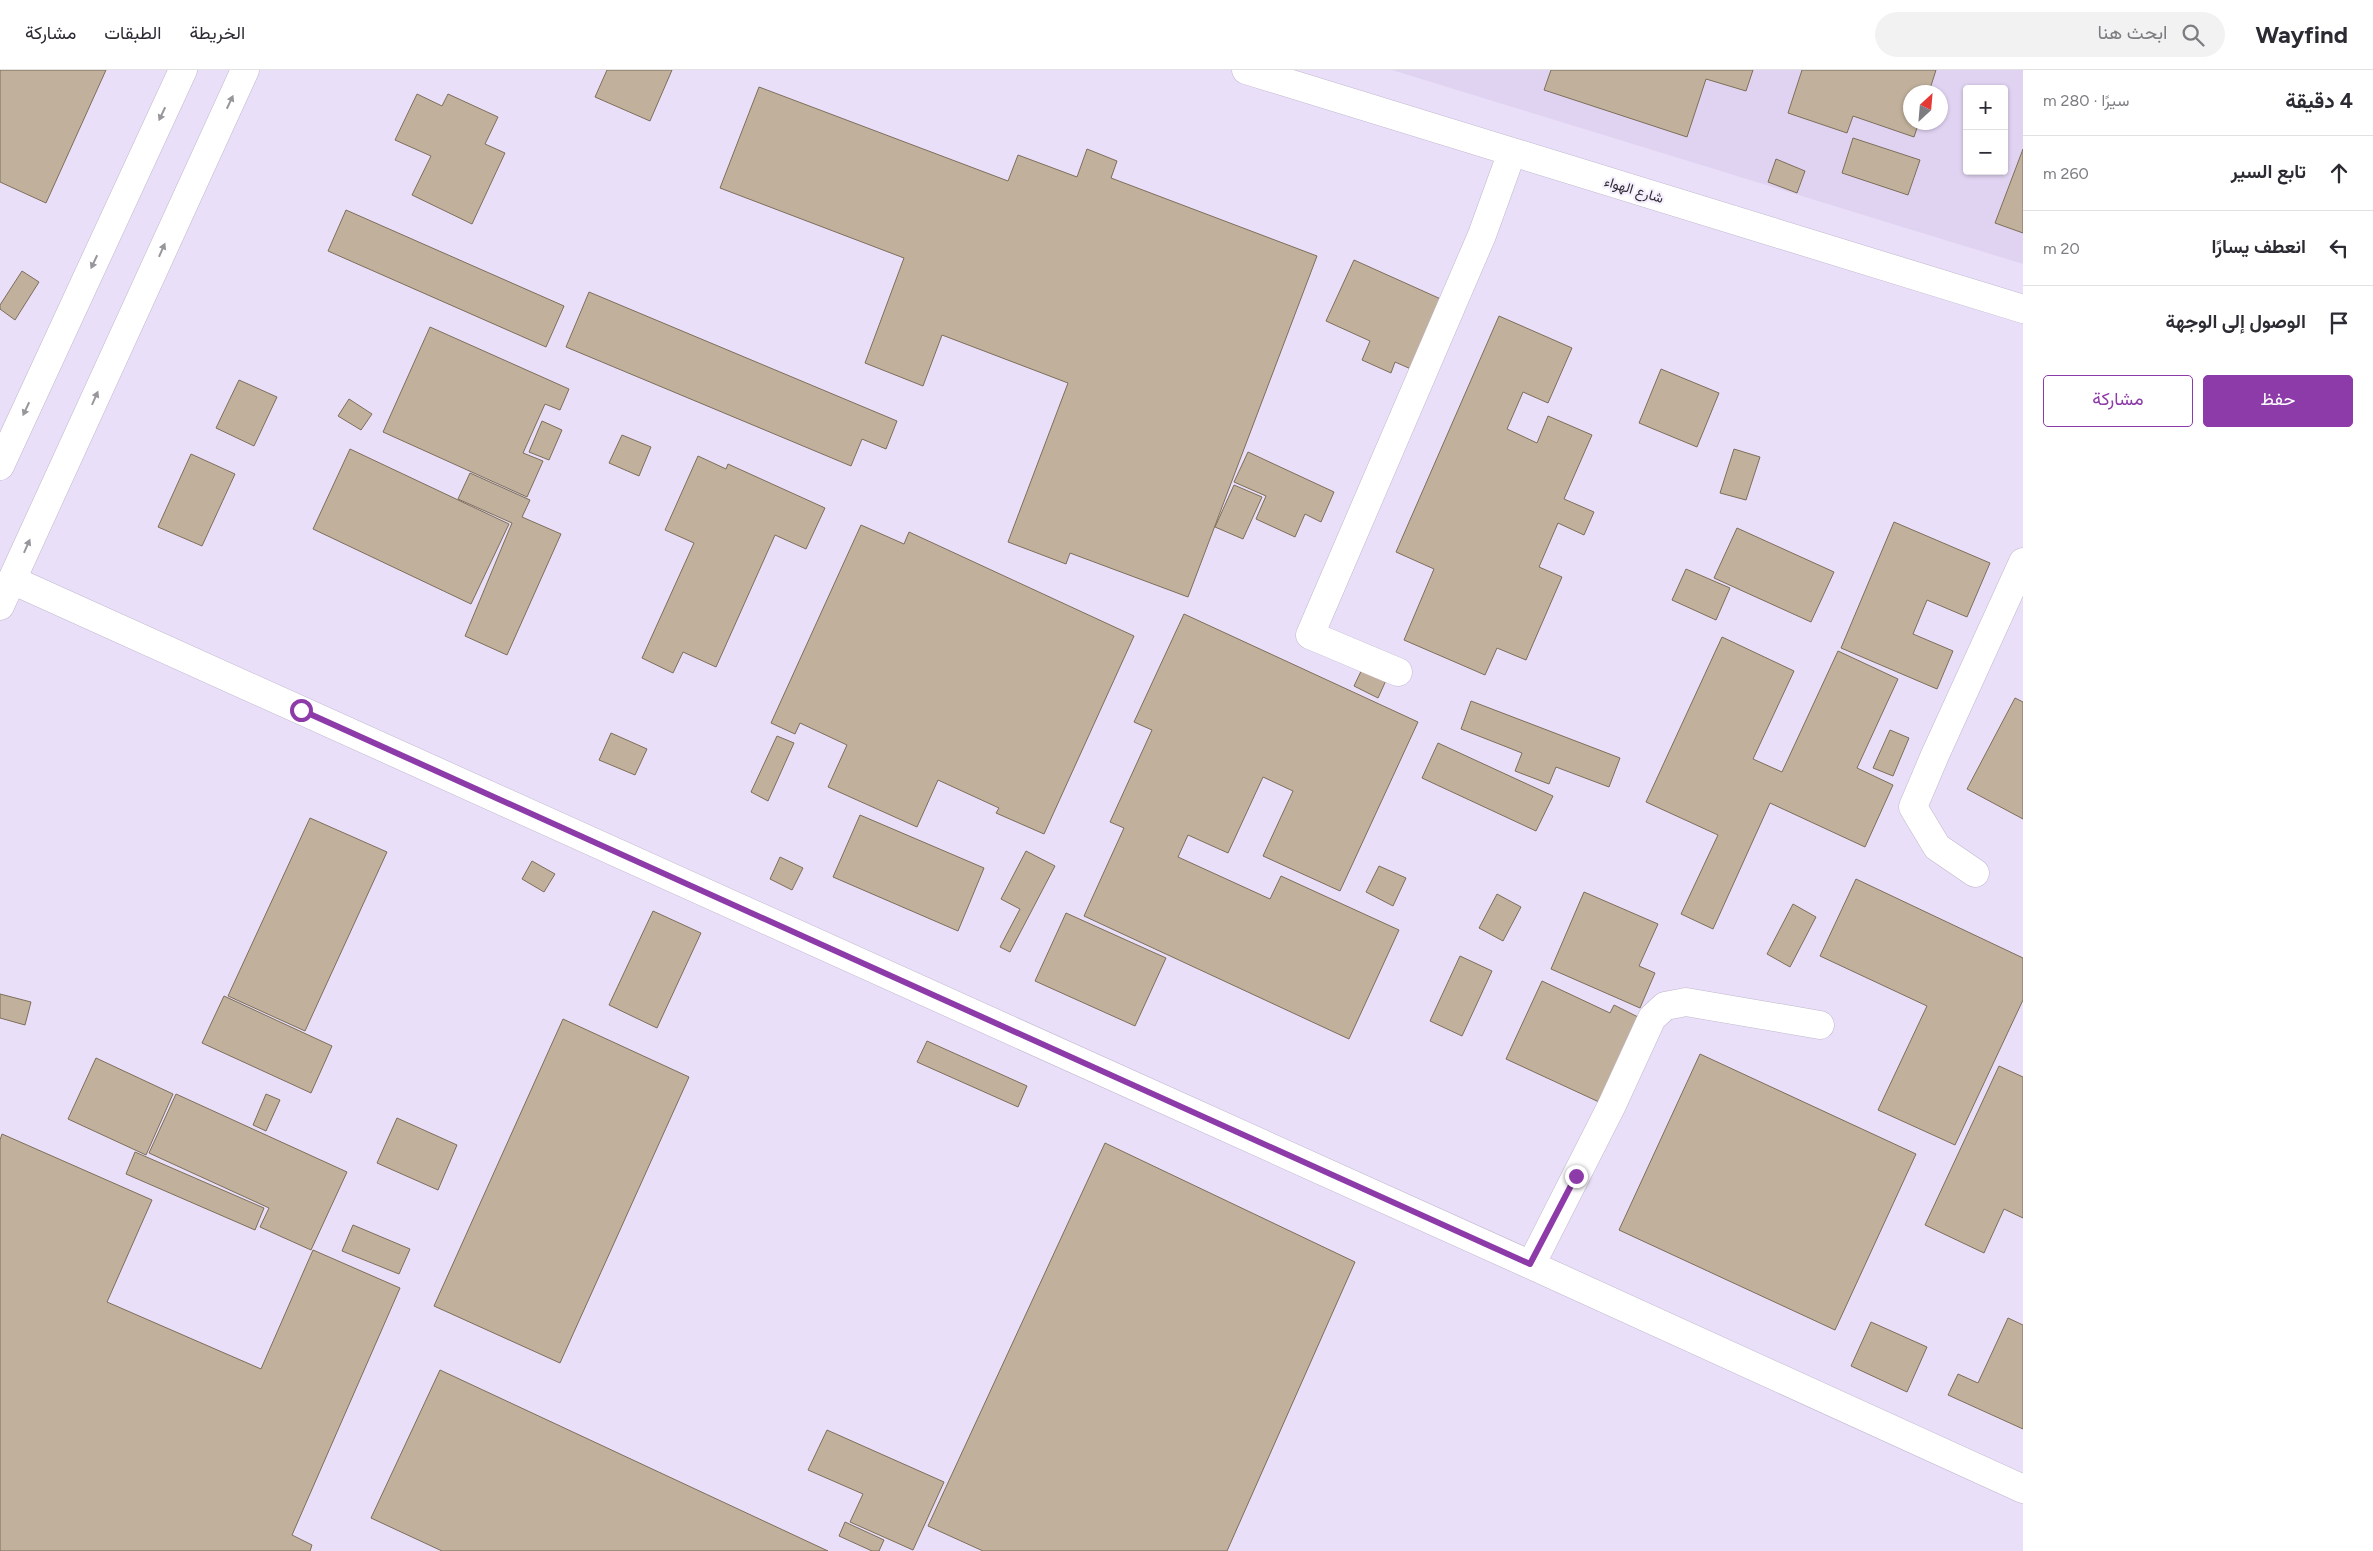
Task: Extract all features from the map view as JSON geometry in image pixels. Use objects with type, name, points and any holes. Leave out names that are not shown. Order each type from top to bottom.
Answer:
[{"type":"main road","points":[[0,465],[183,70]]},
{"type":"main road","points":[[0,606],[245,70]]},
{"type":"main road","name":"شارع الهواء","points":[[1246,70],[2023,309]]},
{"type":"main road","points":[[1398,672],[1310,635],[1482,235],[1512,152]]},
{"type":"main road","points":[[1975,873],[1937,847],[1913,807],[2023,562]]},
{"type":"main road","points":[[12,580],[1530,1264],[2023,1489]]},
{"type":"main road","points":[[1530,1264],[1612,1105],[1652,1018],[1665,1006],[1686,1002],[1820,1025]]},
{"type":"shaded area","points":[[1392,70],[2023,70],[2023,264]]},
{"type":"building","points":[[0,70],[106,70],[46,203],[0,182]]},
{"type":"building","points":[[607,70],[672,70],[650,121],[595,97]]},
{"type":"building","points":[[1551,70],[1753,70],[1746,91],[1706,79],[1687,137],[1544,90]]},
{"type":"building","points":[[1802,70],[1936,70],[1931,85],[1903,85],[1903,130],[1916,130],[1914,137],[1853,116],[1847,133],[1788,113]]},
{"type":"building","points":[[759,87],[1008,181],[1018,155],[1077,177],[1087,149],[1117,161],[1111,178],[1317,256],[1188,597],[1070,553],[1066,564],[1008,542],[1068,383],[942,335],[923,386],[865,363],[904,258],[720,188]]},
{"type":"building","points":[[417,94],[442,106],[448,94],[498,117],[485,144],[505,153],[472,224],[412,195],[431,156],[395,140]]},
{"type":"building","points":[[1853,138],[1920,160],[1908,195],[1842,173]]},
{"type":"building","points":[[2023,149],[2023,233],[1995,223]]},
{"type":"building","points":[[1776,159],[1805,171],[1797,193],[1768,182]]},
{"type":"building","points":[[346,210],[564,306],[546,347],[328,251]]},
{"type":"building","points":[[1354,260],[1443,300],[1411,369],[1395,362],[1391,373],[1362,360],[1370,341],[1326,321]]},
{"type":"building","points":[[22,271],[39,282],[15,320],[0,309],[0,305]]},
{"type":"building","points":[[589,292],[897,421],[886,449],[862,439],[851,466],[566,347]]},
{"type":"building","points":[[1499,316],[1572,348],[1548,403],[1523,392],[1507,429],[1537,443],[1548,416],[1592,435],[1564,499],[1594,512],[1584,535],[1558,523],[1539,567],[1562,577],[1526,660],[1497,648],[1485,675],[1404,640],[1434,569],[1396,552]]},
{"type":"building","points":[[430,327],[569,389],[560,410],[545,404],[523,453],[543,461],[527,497],[383,432]]},
{"type":"building","points":[[1661,369],[1719,393],[1697,447],[1639,423]]},
{"type":"building","points":[[239,380],[277,397],[254,446],[216,428]]},
{"type":"building","points":[[349,399],[372,414],[361,430],[338,416]]},
{"type":"building","points":[[542,421],[562,430],[549,460],[529,452]]},
{"type":"building","points":[[622,435],[651,447],[639,476],[609,463]]},
{"type":"building","points":[[350,449],[509,524],[471,604],[313,529]]},
{"type":"building","points":[[1734,449],[1760,457],[1746,500],[1720,493]]},
{"type":"building","points":[[1248,452],[1334,492],[1321,522],[1305,514],[1295,537],[1256,519],[1266,496],[1234,482]]},
{"type":"building","points":[[191,454],[235,474],[202,546],[158,527]]},
{"type":"building","points":[[698,456],[726,469],[728,464],[825,508],[806,549],[775,535],[716,667],[683,652],[673,673],[642,658],[694,543],[665,530]]},
{"type":"building","points":[[470,473],[530,500],[522,517],[561,534],[507,655],[465,636],[512,523],[458,499]]},
{"type":"building","points":[[1234,485],[1262,497],[1243,539],[1215,527]]},
{"type":"building","points":[[1894,522],[1990,563],[1967,617],[1927,600],[1913,634],[1953,651],[1937,689],[1841,648]]},
{"type":"building","points":[[861,525],[904,544],[909,532],[1134,636],[1044,834],[996,813],[999,808],[938,780],[917,827],[828,787],[847,745],[800,723],[795,734],[771,723]]},
{"type":"building","points":[[1737,528],[1834,572],[1811,622],[1714,578]]},
{"type":"building","points":[[1686,569],[1730,588],[1716,620],[1672,600]]},
{"type":"building","points":[[1184,614],[1418,722],[1340,891],[1263,856],[1293,791],[1263,777],[1228,853],[1188,835],[1178,857],[1270,899],[1281,876],[1399,930],[1349,1039],[1084,916],[1124,828],[1110,822],[1152,730],[1134,722]]},
{"type":"building","points":[[1722,637],[1794,671],[1753,759],[1782,772],[1838,651],[1898,679],[1857,768],[1893,785],[1865,847],[1770,803],[1713,929],[1681,914],[1718,835],[1646,802]]},
{"type":"building","points":[[1364,665],[1388,676],[1378,698],[1354,686]]},
{"type":"building","points":[[2015,698],[2023,702],[2023,819],[1967,789]]},
{"type":"building","points":[[1471,701],[1620,758],[1609,787],[1556,767],[1549,784],[1515,771],[1522,753],[1461,729]]},
{"type":"building","points":[[1890,730],[1909,738],[1893,776],[1873,768]]},
{"type":"building","points":[[611,733],[647,749],[635,775],[599,760]]},
{"type":"building","points":[[777,736],[794,743],[768,801],[751,792]]},
{"type":"building","points":[[1438,743],[1553,796],[1536,831],[1422,778]]},
{"type":"building","points":[[860,815],[984,868],[958,931],[833,877]]},
{"type":"building","points":[[310,818],[387,852],[305,1031],[228,996]]},
{"type":"building","points":[[1026,851],[1055,866],[1010,952],[1000,947],[1020,909],[1001,899]]},
{"type":"building","points":[[780,857],[803,868],[792,890],[770,879]]},
{"type":"building","points":[[532,861],[555,874],[544,892],[522,879]]},
{"type":"building","points":[[1379,866],[1406,878],[1393,906],[1366,892]]},
{"type":"building","points":[[1856,879],[2023,958],[2023,1000],[1955,1145],[1878,1110],[1927,1006],[1820,956]]},
{"type":"building","points":[[1584,892],[1658,924],[1639,966],[1655,973],[1640,1008],[1551,969]]},
{"type":"building","points":[[1497,894],[1521,907],[1503,941],[1479,928]]},
{"type":"building","points":[[1793,904],[1816,917],[1790,967],[1767,954]]},
{"type":"building","points":[[653,911],[701,933],[657,1028],[609,1005]]},
{"type":"building","points":[[1066,913],[1166,958],[1135,1026],[1035,981]]},
{"type":"building","points":[[1460,956],[1492,971],[1462,1036],[1430,1021]]},
{"type":"building","points":[[1542,981],[1610,1013],[1614,1005],[1638,1017],[1599,1102],[1506,1059]]},
{"type":"building","points":[[0,994],[31,1002],[25,1025],[0,1018]]},
{"type":"building","points":[[224,996],[332,1046],[311,1093],[202,1043]]},
{"type":"building","points":[[563,1019],[689,1077],[560,1363],[434,1306]]},
{"type":"building","points":[[927,1041],[1027,1086],[1018,1107],[917,1062]]},
{"type":"building","points":[[1700,1054],[1916,1154],[1835,1330],[1619,1230]]},
{"type":"building","points":[[96,1058],[173,1094],[146,1155],[68,1119]]},
{"type":"building","points":[[1999,1066],[2023,1077],[2023,1218],[2004,1209],[1984,1253],[1925,1225]]},
{"type":"building","points":[[176,1094],[347,1172],[311,1250],[260,1227],[269,1208],[149,1153]]},
{"type":"building","points":[[266,1094],[280,1100],[266,1131],[253,1125]]},
{"type":"building","points":[[397,1118],[457,1145],[438,1190],[377,1163]]},
{"type":"building","points":[[2,1134],[152,1200],[107,1302],[261,1369],[313,1250],[400,1288],[292,1535],[312,1545],[310,1551],[0,1551],[0,1140]]},
{"type":"building","points":[[1105,1143],[1355,1262],[1227,1551],[983,1551],[928,1526]]},
{"type":"building","points":[[135,1152],[264,1208],[255,1230],[126,1174]]},
{"type":"building","points":[[353,1225],[410,1249],[399,1274],[342,1251]]},
{"type":"building","points":[[2008,1318],[2023,1325],[2023,1429],[1948,1395],[1958,1374],[1978,1383]]},
{"type":"building","points":[[1871,1322],[1927,1347],[1907,1392],[1851,1366]]},
{"type":"building","points":[[440,1370],[828,1551],[442,1551],[371,1518]]},
{"type":"building","points":[[827,1430],[944,1482],[913,1550],[850,1522],[863,1494],[808,1470]]},
{"type":"building","points":[[845,1522],[884,1540],[879,1551],[872,1551],[839,1536]]},
{"type":"route","points":[[301,710],[1530,1264],[1576,1176]]}]
